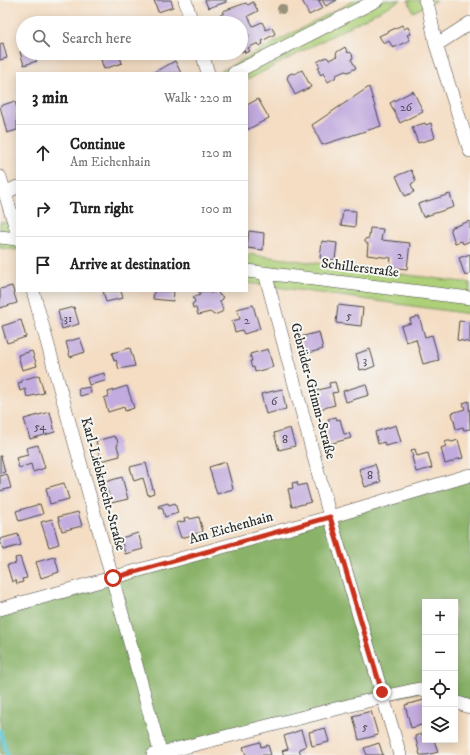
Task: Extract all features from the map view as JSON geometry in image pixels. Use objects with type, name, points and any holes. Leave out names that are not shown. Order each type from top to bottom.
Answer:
[{"type":"street","points":[[185,0],[190,16]]},
{"type":"street","points":[[236,72],[377,0]]},
{"type":"street","points":[[425,0],[429,10],[436,45],[470,151]]},
{"type":"street","points":[[436,45],[470,23]]},
{"type":"street","points":[[204,60],[208,72]]},
{"type":"street","points":[[0,177],[16,229]]},
{"type":"street","points":[[5,193],[16,188]]},
{"type":"street","points":[[0,237],[16,239]]},
{"type":"street","name":"Schillerstraße","points":[[248,271],[470,298]]},
{"type":"street","name":"Gebrüder-Grimm-Straße","points":[[265,273],[330,517],[400,755]]},
{"type":"street","name":"Karl-Liebknecht-Straße","points":[[34,292],[113,578],[158,754]]},
{"type":"street","name":"Am Eichenhain","points":[[0,609],[330,517],[470,475]]},
{"type":"street","points":[[158,754],[382,695],[419,689],[422,690]]},
{"type":"street","points":[[458,703],[470,707]]},
{"type":"green space","points":[[355,0],[401,0],[248,79],[248,72],[219,72],[242,60],[248,60],[248,57]]},
{"type":"green space","points":[[408,0],[437,0],[413,12]]},
{"type":"green space","points":[[0,222],[16,224],[16,250],[0,248]]},
{"type":"green space","points":[[248,254],[470,283],[470,314],[248,283]]},
{"type":"green space","points":[[470,475],[470,707],[458,703],[458,599],[422,599],[422,692],[149,755],[0,755],[0,612]]},
{"type":"building","points":[[154,0],[171,0],[173,7],[158,12]]},
{"type":"building","points":[[205,0],[226,0],[226,2],[208,8]]},
{"type":"building","points":[[302,0],[321,0],[319,1],[323,8],[309,15]]},
{"type":"building","points":[[322,0],[337,0],[326,6]]},
{"type":"building","points":[[253,2],[258,11],[248,16],[219,16],[224,13],[223,11],[246,3],[248,5]]},
{"type":"building","points":[[248,16],[253,26],[262,22],[266,30],[272,27],[275,34],[262,41],[263,44],[259,46],[258,43],[248,48]]},
{"type":"building","points":[[402,25],[404,29],[408,27],[411,34],[407,35],[410,40],[393,48],[389,41],[384,44],[379,36]]},
{"type":"building","points":[[3,43],[7,58],[0,60],[0,44]]},
{"type":"building","points":[[345,47],[348,53],[350,52],[352,54],[353,58],[351,59],[356,68],[336,75],[335,78],[328,82],[323,73],[321,75],[319,72],[318,68],[320,67],[317,62],[326,57],[329,60],[337,56],[337,52]]},
{"type":"building","points":[[22,60],[37,60],[37,61],[24,65]]},
{"type":"building","points":[[101,60],[121,60],[122,63],[104,69]]},
{"type":"building","points":[[175,61],[180,72],[154,72]]},
{"type":"building","points":[[302,70],[311,87],[295,95],[287,78],[288,75]]},
{"type":"building","points":[[369,87],[381,126],[322,145],[312,125]]},
{"type":"building","points":[[413,91],[423,111],[400,123],[390,103]]},
{"type":"building","points":[[258,99],[269,118],[248,129],[248,104]]},
{"type":"building","points":[[15,101],[16,130],[7,133],[0,106]]},
{"type":"building","points":[[425,123],[426,125],[431,123],[435,138],[418,143],[412,127]]},
{"type":"building","points":[[411,170],[416,181],[411,184],[414,192],[405,196],[396,176]]},
{"type":"building","points":[[450,194],[454,207],[423,217],[418,204]]},
{"type":"building","points":[[343,210],[356,211],[355,227],[341,225]]},
{"type":"building","points":[[470,221],[470,241],[463,244],[462,241],[455,243],[450,228]]},
{"type":"building","points":[[370,228],[383,229],[381,240],[410,243],[407,269],[390,267],[391,258],[367,255],[368,244],[365,242],[365,239],[369,238]]},
{"type":"building","points":[[249,231],[264,233],[263,250],[248,248]]},
{"type":"building","points":[[322,241],[337,243],[335,260],[320,258]]},
{"type":"building","points":[[470,254],[470,274],[465,276],[459,258]]},
{"type":"building","points":[[12,286],[17,303],[0,308],[0,289]]},
{"type":"building","points":[[103,292],[121,292],[123,298],[106,302]]},
{"type":"building","points":[[154,292],[174,292],[173,301],[153,299]]},
{"type":"building","points":[[199,292],[218,292],[223,299],[220,301],[223,310],[222,312],[214,315],[210,312],[198,315],[196,308],[193,308],[192,304],[195,302],[193,297],[200,295]]},
{"type":"building","points":[[253,305],[260,329],[244,334],[242,330],[235,332],[232,321],[240,319],[237,309]]},
{"type":"building","points":[[338,305],[363,308],[361,326],[336,323]]},
{"type":"building","points":[[74,307],[79,324],[62,329],[58,311]]},
{"type":"building","points":[[419,316],[425,337],[432,335],[439,360],[423,364],[416,339],[406,342],[401,326],[411,323],[410,319]]},
{"type":"building","points":[[21,320],[26,337],[7,343],[2,326]]},
{"type":"building","points":[[459,321],[470,322],[470,344],[468,342],[457,340]]},
{"type":"building","points":[[319,332],[323,349],[305,354],[300,337]]},
{"type":"building","points":[[80,338],[85,352],[70,357],[66,342]]},
{"type":"building","points":[[130,348],[135,366],[119,369],[116,360],[114,361],[112,353]]},
{"type":"building","points":[[268,349],[273,367],[255,372],[250,361],[252,361],[250,354]]},
{"type":"building","points":[[370,349],[375,366],[365,370],[360,370],[356,354]]},
{"type":"building","points":[[32,351],[37,366],[22,370],[18,355]]},
{"type":"building","points":[[104,373],[105,381],[89,385],[87,378]]},
{"type":"building","points":[[39,375],[44,393],[27,397],[25,389],[20,391],[18,383],[22,382],[22,380]]},
{"type":"building","points":[[335,382],[338,392],[332,393],[335,405],[320,409],[315,391],[330,387],[329,383]]},
{"type":"building","points":[[366,384],[369,395],[346,402],[343,391]]},
{"type":"building","points":[[127,386],[134,408],[125,411],[124,407],[108,412],[104,398],[109,396],[108,392]]},
{"type":"building","points":[[90,387],[91,393],[80,396],[78,389]]},
{"type":"building","points":[[282,389],[286,409],[266,414],[261,394]]},
{"type":"building","points":[[469,401],[470,429],[464,430],[463,427],[456,429],[452,413],[465,409],[463,403]]},
{"type":"building","points":[[50,412],[55,432],[30,439],[24,419]]},
{"type":"building","points":[[336,417],[337,420],[340,419],[344,434],[349,433],[351,438],[329,444],[324,424],[329,422],[328,419]]},
{"type":"building","points":[[396,425],[401,442],[385,446],[384,442],[378,444],[375,432]]},
{"type":"building","points":[[290,428],[295,446],[279,450],[274,433]]},
{"type":"building","points":[[114,436],[117,439],[117,446],[120,456],[101,461],[96,441]]},
{"type":"building","points":[[458,440],[463,458],[445,464],[441,448],[446,446],[446,441],[452,442]]},
{"type":"building","points":[[38,445],[45,468],[33,472],[31,464],[19,468],[16,458],[28,455],[26,448]]},
{"type":"building","points":[[415,449],[417,456],[428,453],[432,468],[416,472],[411,450]]},
{"type":"building","points":[[0,456],[5,472],[0,473]]},
{"type":"building","points":[[226,462],[233,489],[217,494],[209,467]]},
{"type":"building","points":[[146,463],[154,493],[148,495],[143,478],[134,481],[130,467]]},
{"type":"building","points":[[375,464],[381,482],[365,487],[359,469]]},
{"type":"building","points":[[7,474],[11,488],[0,491],[0,476]]},
{"type":"building","points":[[122,477],[128,499],[111,503],[105,482]]},
{"type":"building","points":[[297,482],[298,486],[306,484],[311,502],[292,507],[288,489],[293,488],[292,483]]},
{"type":"building","points":[[64,483],[69,499],[50,504],[46,488]]},
{"type":"building","points":[[168,503],[169,505],[175,503],[178,513],[165,517],[162,507],[159,508],[158,506]]},
{"type":"building","points":[[40,504],[43,514],[19,521],[16,511]]},
{"type":"building","points":[[78,512],[82,526],[62,531],[58,517]]},
{"type":"building","points":[[189,517],[190,519],[199,517],[203,532],[181,538],[176,523],[185,521],[184,518]]},
{"type":"building","points":[[52,519],[59,544],[49,547],[41,522]]},
{"type":"building","points":[[138,533],[143,549],[125,554],[121,538]]},
{"type":"building","points":[[18,534],[21,545],[3,550],[0,539]]},
{"type":"building","points":[[20,557],[27,578],[22,579],[23,582],[17,584],[16,580],[12,582],[7,565],[16,563],[15,558]]},
{"type":"building","points":[[55,557],[59,572],[41,578],[36,562]]},
{"type":"building","points":[[422,701],[422,725],[411,728],[405,705]]},
{"type":"building","points":[[371,711],[378,735],[359,740],[353,716]]},
{"type":"building","points":[[325,728],[329,742],[312,746],[309,732]]},
{"type":"building","points":[[301,730],[306,746],[299,749],[301,755],[284,755],[282,751],[288,749],[284,736]]},
{"type":"building","points":[[422,734],[422,743],[435,743],[438,752],[420,755],[415,736]]},
{"type":"building","points":[[260,742],[261,747],[268,745],[271,755],[246,755],[243,747]]},
{"type":"building","points":[[379,743],[383,755],[367,755],[364,748]]},
{"type":"waterway","points":[[0,730],[7,755]]},
{"type":"route","points":[[113,578],[330,517],[382,692]]}]
